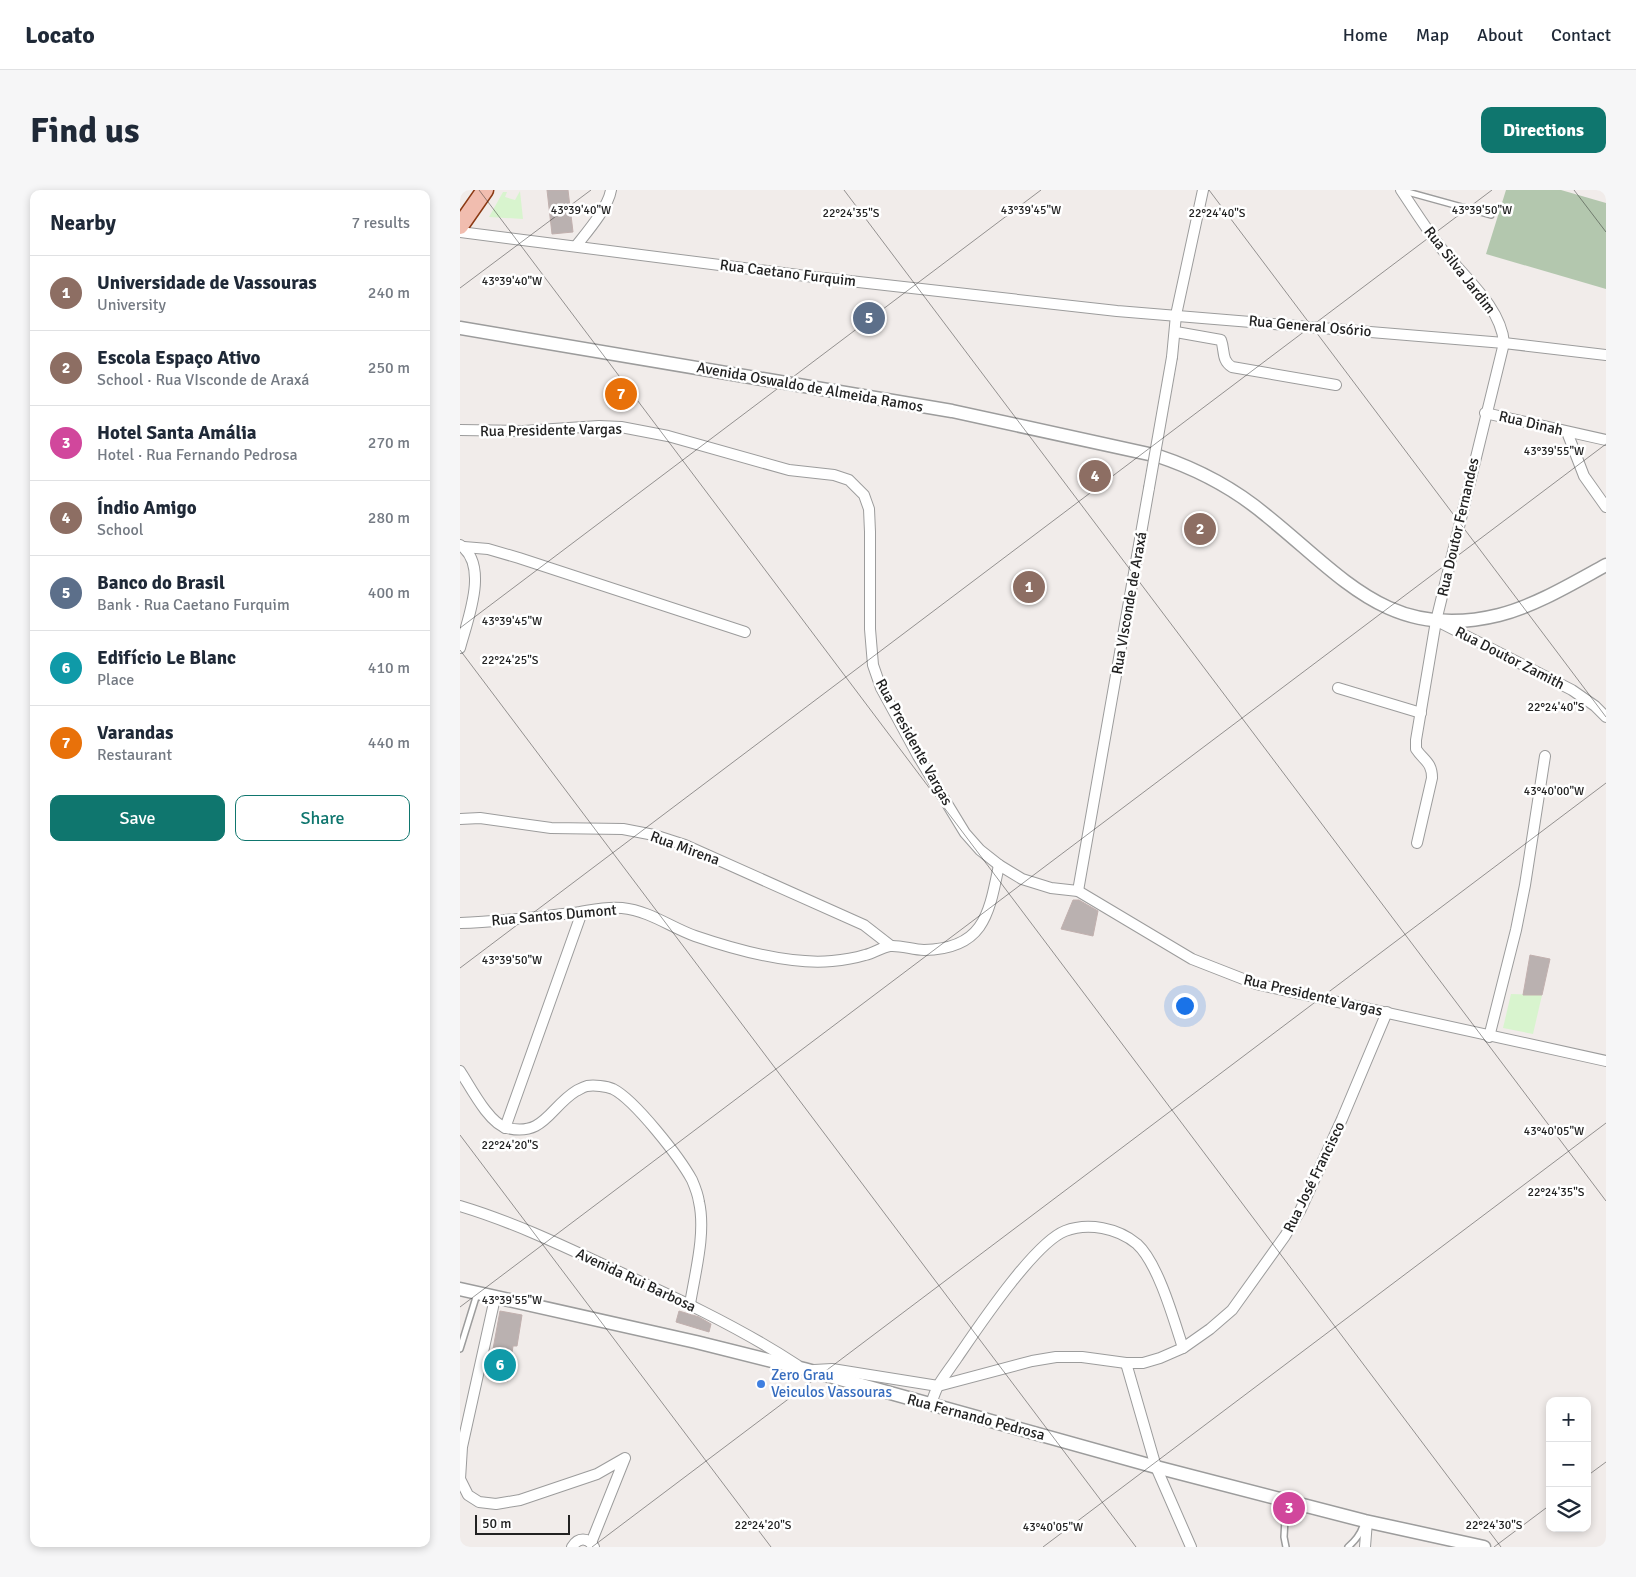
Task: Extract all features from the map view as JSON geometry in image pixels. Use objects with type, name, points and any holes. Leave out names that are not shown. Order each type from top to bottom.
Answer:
[{"type":"main road","points":[[460,226],[485,190]]},
{"type":"street","points":[[576,246],[592,225],[611,190]]},
{"type":"street","name":"Rua VIsconde de Araxá","points":[[1078,891],[1172,357],[1176,332],[1176,315],[1203,190]]},
{"type":"street","name":"Rua Silva Jardim","points":[[1401,190],[1439,245],[1491,308],[1503,330],[1504,343]]},
{"type":"street","name":"Rua Caetano Furquim","points":[[460,232],[814,277],[1116,310]]},
{"type":"street","name":"Rua General Osório","points":[[1116,310],[1504,343]]},
{"type":"street","name":"Avenida Oswaldo de Almeida Ramos","points":[[460,328],[952,411],[1158,456],[1217,481],[1266,515],[1338,577],[1362,595],[1408,616],[1436,621],[1478,619],[1501,615],[1530,604],[1606,565]]},
{"type":"street","points":[[1176,332],[1221,340],[1226,362],[1232,367],[1336,385]]},
{"type":"street","points":[[1504,343],[1606,355]]},
{"type":"street","name":"Rua Doutor Fernandes","points":[[1418,843],[1432,778],[1431,766],[1416,749],[1436,621],[1504,343]]},
{"type":"street","name":"Rua Dinah","points":[[1486,413],[1606,440]]},
{"type":"street","name":"Rua Presidente Vargas","points":[[460,430],[523,431],[583,427],[621,427],[668,436],[789,470],[834,475],[849,480],[864,495],[869,509],[870,629],[873,665],[881,688],[918,756],[965,833],[980,850],[999,865],[1022,879],[1050,888],[1078,891],[1192,959],[1256,984],[1387,1012],[1489,1037],[1606,1061]]},
{"type":"street","points":[[1567,432],[1584,476],[1606,507]]},
{"type":"street","points":[[462,546],[488,549],[519,558],[745,632]]},
{"type":"street","points":[[460,648],[475,594],[475,576],[471,560],[462,546]]},
{"type":"street","name":"Rua Doutor Zamith","points":[[1436,621],[1572,690],[1595,706],[1606,717]]},
{"type":"street","points":[[1338,688],[1421,713]]},
{"type":"street","points":[[1489,1037],[1518,921],[1545,756]]},
{"type":"street","name":"Rua Mirena","points":[[460,819],[480,818],[551,828],[623,829],[654,835],[685,845],[864,924],[891,946]]},
{"type":"street","name":"Rua Santos Dumont","points":[[460,923],[582,912],[598,908],[621,908],[645,913],[694,935],[752,952],[794,961],[831,961],[864,956],[891,946],[934,950],[947,948],[965,941],[979,928],[988,912],[999,865]]},
{"type":"street","points":[[504,1128],[582,912]]},
{"type":"street","name":"Rua José Francisco","points":[[807,1370],[832,1369],[938,1386],[1032,1361],[1056,1357],[1082,1357],[1126,1364],[1143,1363],[1183,1348],[1210,1329],[1232,1310],[1285,1236],[1312,1186],[1387,1012]]},
{"type":"street","points":[[460,1070],[486,1111],[504,1128],[525,1130],[541,1124],[570,1095],[584,1086],[599,1086],[613,1089],[631,1104],[654,1128],[681,1162],[693,1182],[702,1220],[690,1304]]},
{"type":"street","name":"Avenida Rui Barbosa","points":[[460,1206],[498,1218],[690,1304],[807,1370]]},
{"type":"street","points":[[931,1404],[938,1386],[976,1330],[1035,1256],[1050,1240],[1065,1231],[1100,1227],[1118,1232],[1137,1244],[1148,1258],[1156,1276],[1183,1348]]},
{"type":"street","name":"Rua Fernando Pedrosa","points":[[460,1289],[696,1342],[807,1370],[1156,1466],[1366,1521],[1484,1547]]},
{"type":"street","points":[[495,1298],[462,1447],[460,1479],[468,1495],[479,1502],[496,1504],[520,1500],[597,1474],[625,1458],[593,1545],[581,1540],[577,1541],[572,1547]]},
{"type":"street","points":[[1126,1364],[1156,1466],[1191,1547]]},
{"type":"street","points":[[1365,1547],[1366,1521]]},
{"type":"lane","points":[[1401,190],[1490,215]]},
{"type":"lane","points":[[460,1349],[477,1294]]},
{"type":"lane","points":[[1286,1500],[1284,1537],[1286,1547]]},
{"type":"lane","points":[[1348,1547],[1361,1532],[1366,1521]]},
{"type":"green space","points":[[1506,190],[1561,190],[1606,203],[1606,289],[1486,254]]},
{"type":"green space","points":[[520,191],[523,219],[489,217],[503,192],[507,192],[505,197],[515,200]]},
{"type":"green space","points":[[1511,994],[1542,995],[1533,1034],[1503,1028]]},
{"type":"building","points":[[547,190],[568,190],[573,232],[552,234]]},
{"type":"building","points":[[1073,900],[1079,900],[1098,911],[1093,936],[1061,929]]},
{"type":"building","points":[[1530,955],[1550,959],[1542,995],[1523,995]]},
{"type":"building","points":[[500,1311],[522,1315],[517,1346],[513,1346],[508,1381],[488,1378]]},
{"type":"building","points":[[679,1311],[699,1317],[711,1324],[709,1332],[676,1322]]},
{"type":"place","name":"Banco do Brasil","points":[[869,318]]},
{"type":"place","name":"Varandas","points":[[621,394]]},
{"type":"place","name":"Índio Amigo","points":[[1095,476]]},
{"type":"place","name":"Escola Espaço Ativo","points":[[1200,529]]},
{"type":"place","name":"Universidade de Vassouras","points":[[1029,587]]},
{"type":"place","name":"Edifício Le Blanc","points":[[500,1365]]},
{"type":"place","name":"Zero Grau Veiculos Vassouras","points":[[761,1384]]},
{"type":"place","name":"Hotel Santa Amália","points":[[1289,1508]]}]
